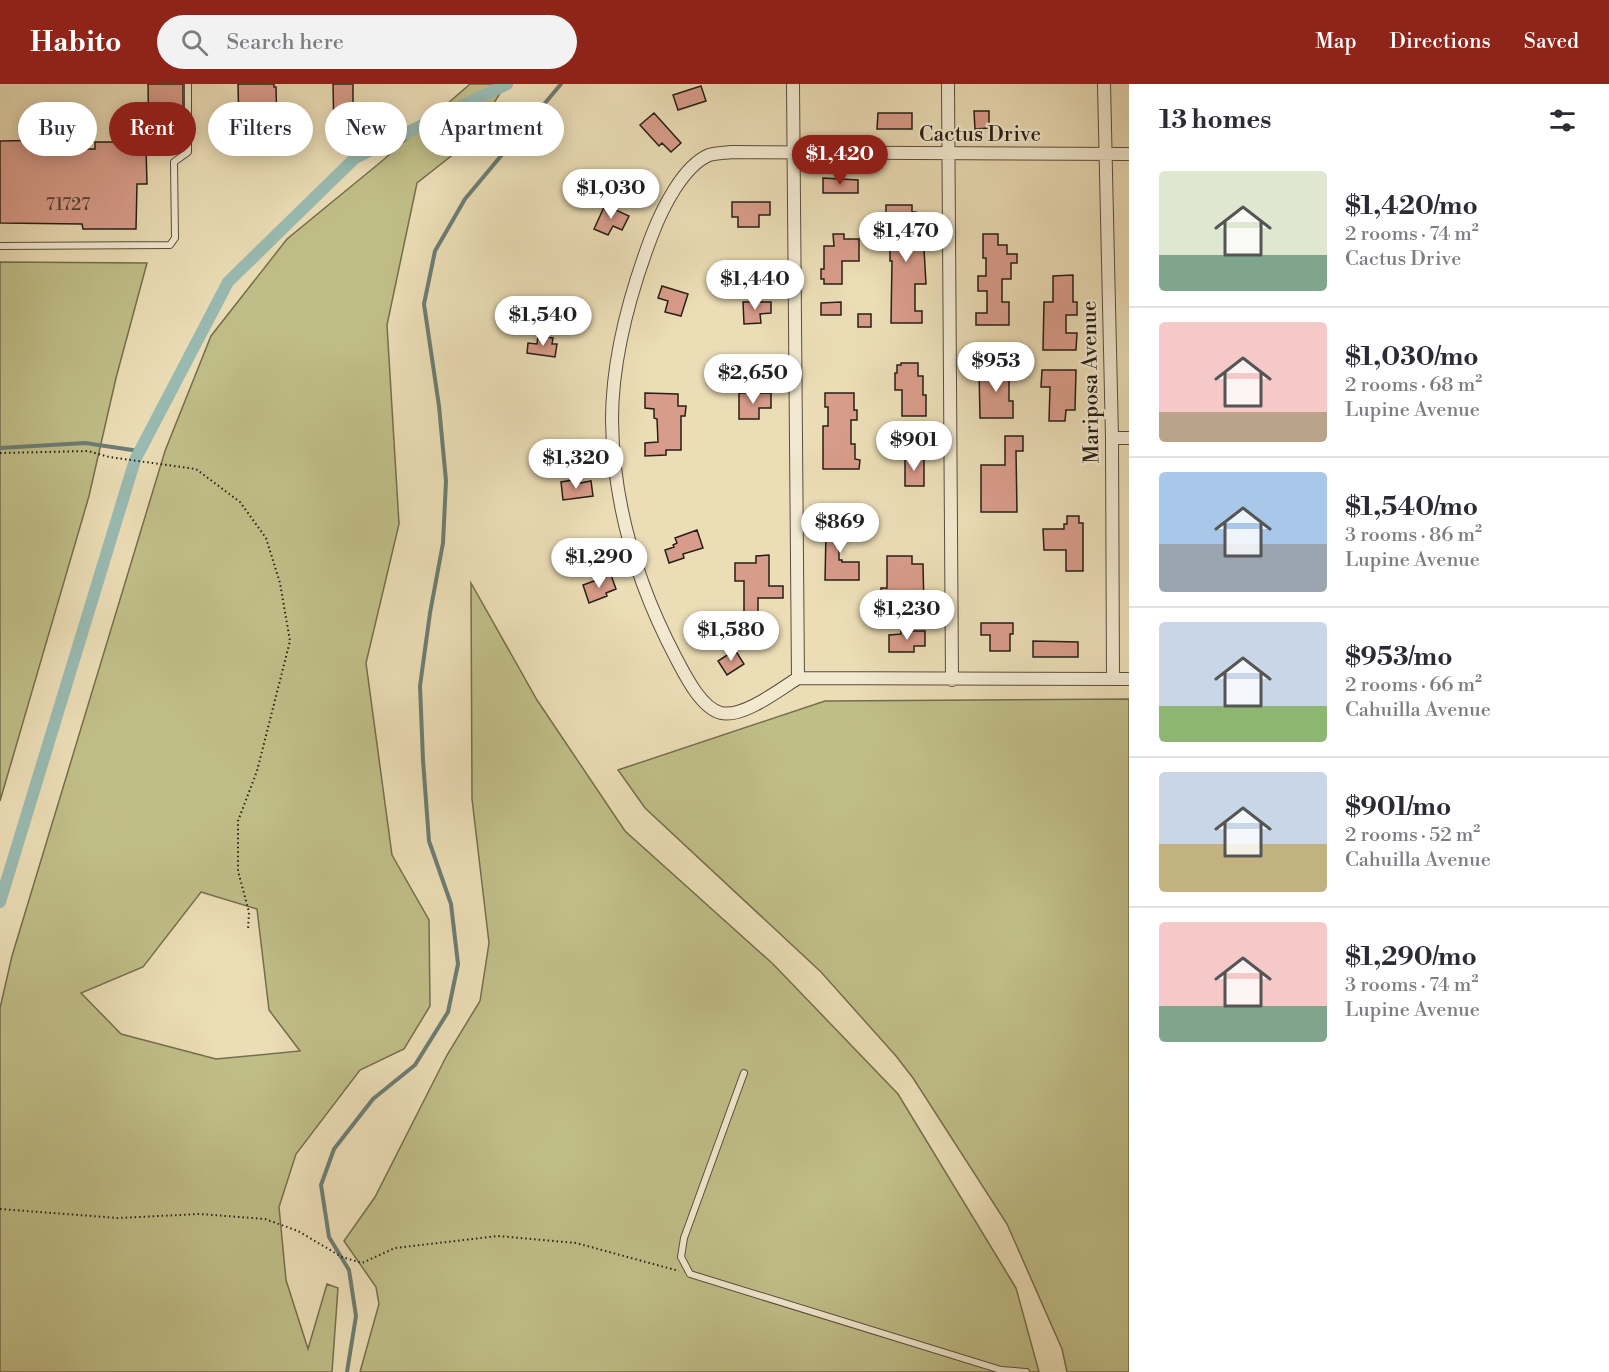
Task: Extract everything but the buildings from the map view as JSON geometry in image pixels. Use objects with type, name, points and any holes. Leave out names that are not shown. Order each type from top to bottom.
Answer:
[{"type":"street","points":[[794,84],[798,678],[1129,679]]},
{"type":"street","points":[[948,84],[952,680]]},
{"type":"street","name":"Mariposa Avenue","points":[[1104,84],[1112,438],[1113,679]]},
{"type":"street","name":"Cactus Drive","points":[[798,678],[754,705],[734,713],[720,713],[701,699],[687,680],[660,628],[637,569],[624,519],[617,478],[612,419],[624,324],[634,285],[660,214],[677,186],[693,167],[710,155],[732,152],[1129,154]]},
{"type":"street","points":[[1112,438],[1129,438]]},
{"type":"lane","points":[[0,246],[170,245],[175,238],[174,162],[188,152],[188,84]]},
{"type":"lane","points":[[744,1074],[684,1238],[681,1257],[690,1274],[1001,1370],[1026,1372]]},
{"type":"path","points":[[0,453],[88,451],[109,457],[196,469],[240,502],[266,538],[280,583],[290,641],[257,771],[238,821],[238,871],[249,912],[248,930]]},
{"type":"path","points":[[0,1209],[118,1218],[200,1214],[265,1219],[298,1231],[342,1257],[362,1263],[395,1248],[498,1236],[576,1243],[690,1274]]},
{"type":"shaded area","points":[[470,84],[506,84],[495,102],[449,102]]},
{"type":"shaded area","points":[[419,129],[419,156],[451,156],[417,183],[387,325],[399,524],[366,663],[392,855],[429,920],[430,1006],[404,1049],[360,1070],[296,1154],[279,1207],[286,1280],[308,1349],[327,1284],[338,1288],[332,1372],[0,1372],[0,1008],[12,956],[165,451],[211,336],[287,239],[388,156],[407,156],[407,139]],"holes":[[[201,892],[257,909],[269,1010],[300,1051],[216,1059],[121,1034],[81,993],[143,967]]]},
{"type":"shaded area","points":[[0,262],[147,263],[116,378],[89,496],[0,801]]},
{"type":"shaded area","points":[[471,583],[537,700],[625,831],[773,964],[898,1094],[1016,1288],[1039,1372],[360,1372],[379,1304],[376,1287],[344,1241],[375,1197],[447,1055],[480,1001],[489,943],[472,799]]},
{"type":"shaded area","points":[[1129,699],[1129,1372],[1067,1372],[1062,1349],[1007,1224],[913,1078],[821,972],[645,808],[618,770],[825,701]]},
{"type":"waterway","points":[[0,902],[135,460],[228,282],[355,158],[507,84]]},
{"type":"waterway","points":[[347,1372],[356,1316],[349,1270],[329,1237],[321,1185],[334,1149],[373,1099],[415,1065],[448,1012],[458,964],[451,904],[429,841],[423,760],[420,686],[443,543],[446,481],[439,406],[424,304],[435,251],[465,199],[561,84]]},
{"type":"waterway","points":[[0,448],[85,443],[139,451]]}]
